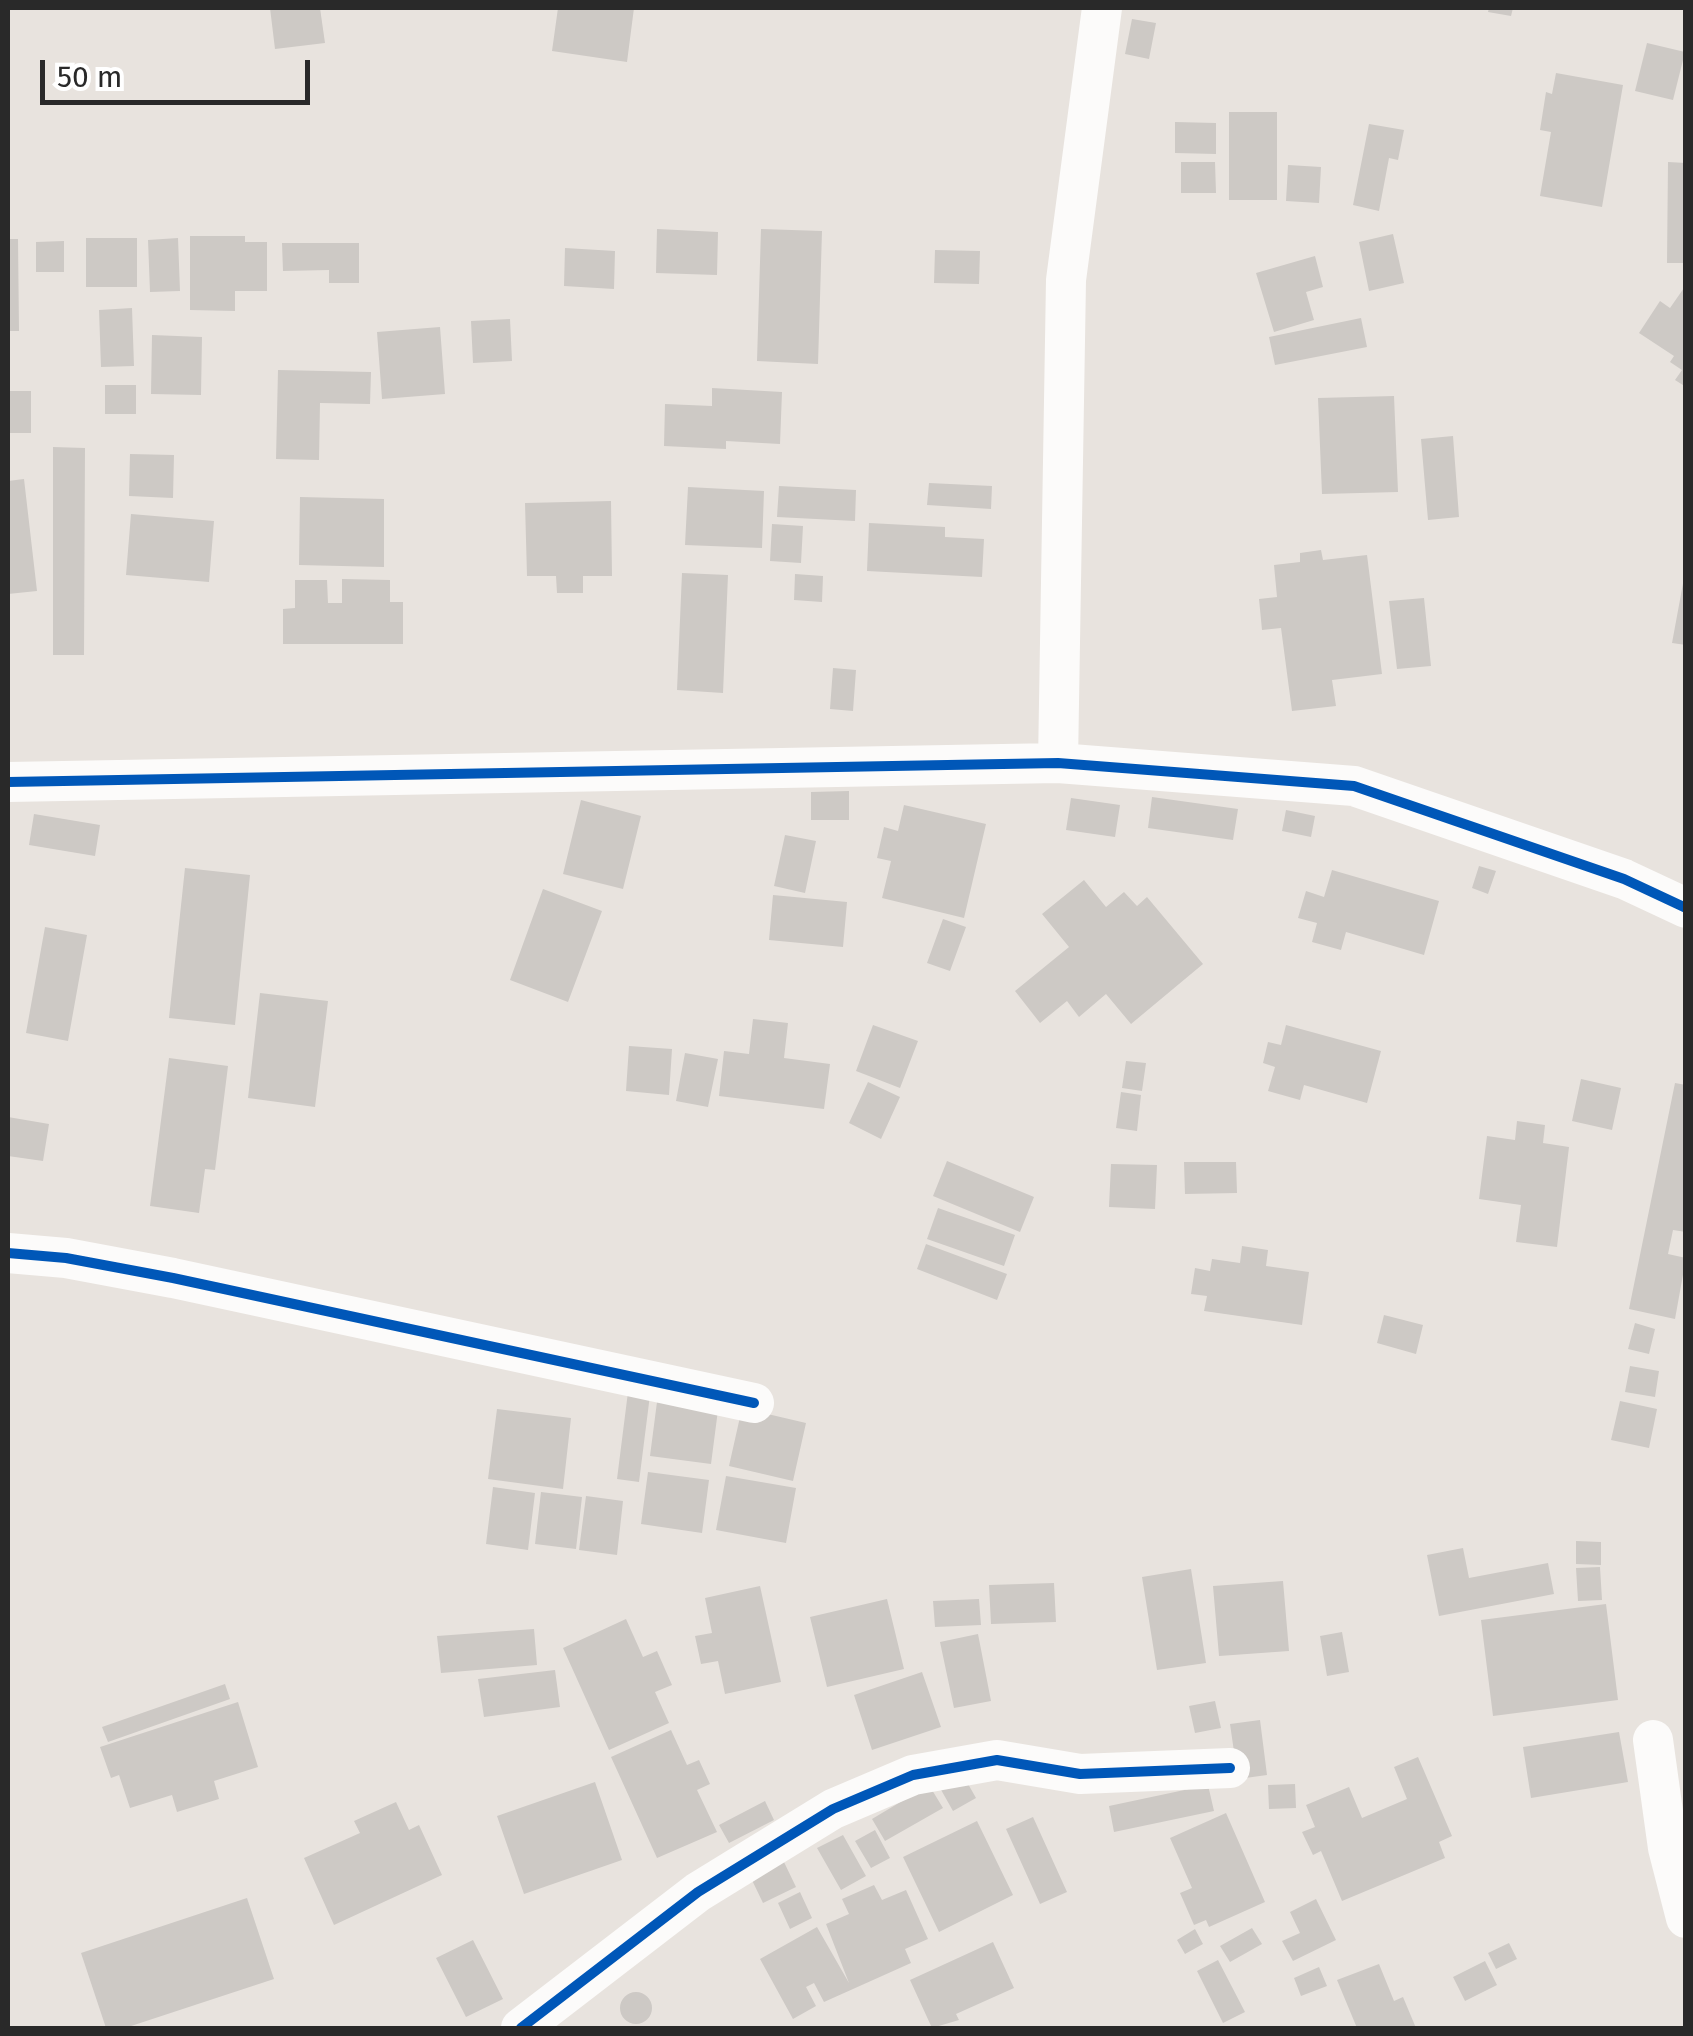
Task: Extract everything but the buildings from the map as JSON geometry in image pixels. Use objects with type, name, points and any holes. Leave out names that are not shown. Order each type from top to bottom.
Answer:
[{"type":"street","points":[[1058,763],[1066,280],[1102,8]]},
{"type":"street","points":[[8,782],[1058,763],[1354,786],[1624,879],[1686,908]]},
{"type":"street","points":[[8,1252],[66,1258],[174,1278],[754,1403]]},
{"type":"street","points":[[1653,1740],[1668,1848],[1686,1918]]},
{"type":"street","points":[[522,2028],[698,1892],[833,1808],[913,1775],[997,1760],[1080,1774],[1230,1768]]},
{"type":"cycle path","points":[[8,782],[1058,763],[1354,786],[1624,879],[1686,908]]},
{"type":"cycle path","points":[[8,1253],[66,1258],[173,1278],[754,1403]]},
{"type":"cycle path","points":[[521,2028],[698,1892],[833,1809],[913,1775],[997,1760],[1080,1774],[1230,1768]]}]
